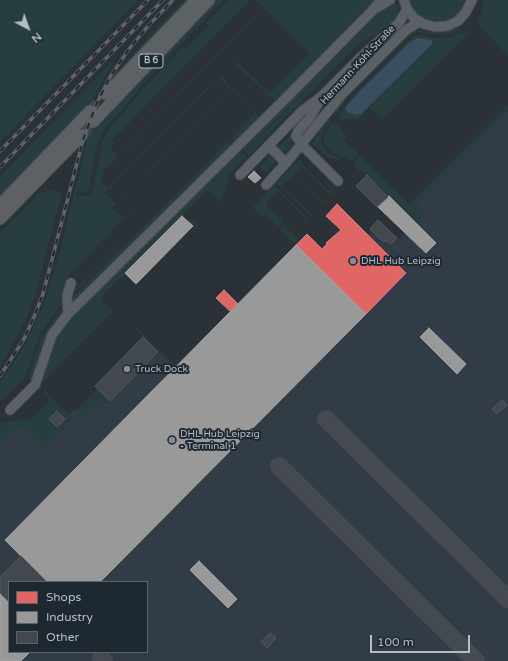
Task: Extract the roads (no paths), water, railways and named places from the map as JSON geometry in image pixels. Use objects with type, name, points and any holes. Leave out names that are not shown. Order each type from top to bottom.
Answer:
[{"type":"main road","name":"B 6","points":[[106,94],[196,0]]},
{"type":"main road","name":"B 6","points":[[93,122],[209,0]]},
{"type":"main road","points":[[0,205],[90,111]]},
{"type":"main road","points":[[0,219],[82,135]]},
{"type":"street","points":[[10,410],[35,385],[52,335],[68,314],[275,109],[372,11],[381,0]]},
{"type":"street","points":[[372,11],[390,0]]},
{"type":"street","points":[[403,3],[414,18],[419,22],[436,27],[453,24],[466,12],[472,0]]},
{"type":"street","name":"Hermann-Köhl-Straße","points":[[240,175],[302,112],[321,97],[362,56],[400,23],[403,3]]},
{"type":"street","name":"Hermann-Köhl-Straße","points":[[266,185],[302,145],[343,93],[406,30],[419,22]]},
{"type":"street","name":"Hermann-Köhl-Straße","points":[[302,145],[296,136],[298,131],[309,119],[321,97]]},
{"type":"street","points":[[302,145],[338,181]]},
{"type":"street","points":[[269,146],[286,163]]},
{"type":"street","points":[[68,314],[67,296],[71,283]]},
{"type":"tunnel","points":[[90,111],[106,94]]},
{"type":"tunnel","points":[[82,135],[93,122]]},
{"type":"railway","points":[[0,151],[148,0]]},
{"type":"railway","points":[[0,167],[163,0]]},
{"type":"railway","points":[[0,376],[24,339],[43,294],[83,140],[96,105],[110,77],[129,49],[173,0]]},
{"type":"place","name":"DHL Hub Leipzig","points":[[353,261]]},
{"type":"place","name":"Truck Dock","points":[[127,369]]},
{"type":"place","name":"DHL Hub Leipzig - Terminal 1","points":[[172,440]]}]
